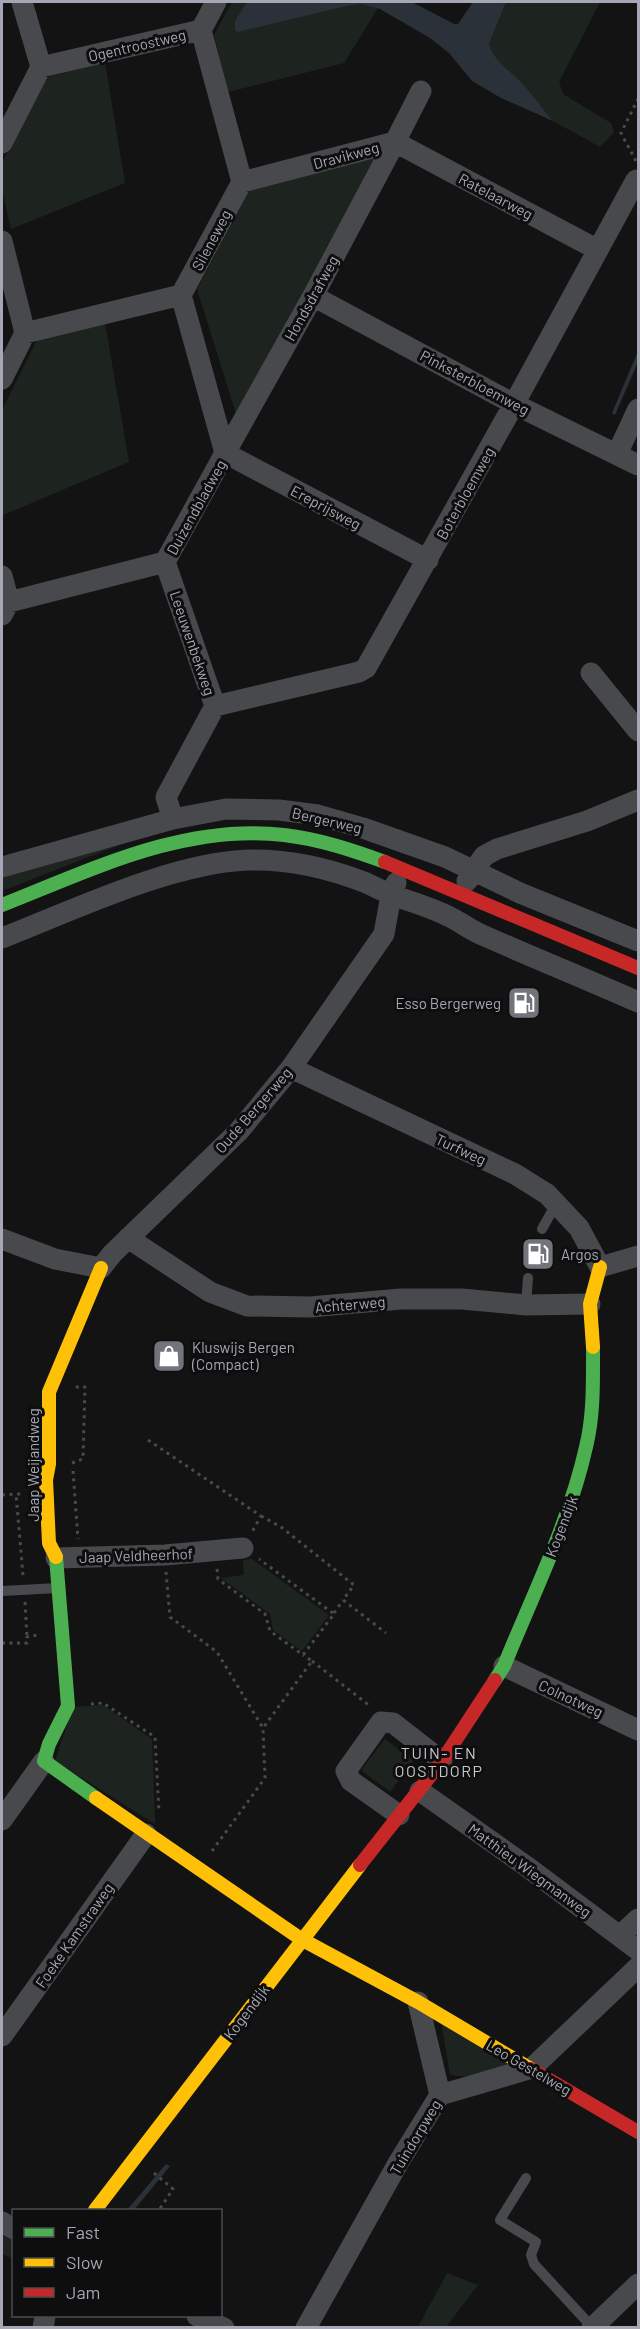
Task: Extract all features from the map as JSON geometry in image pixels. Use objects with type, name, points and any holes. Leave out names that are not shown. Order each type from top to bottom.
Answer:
[{"type":"street","points":[[2,143],[41,67],[22,2]]},
{"type":"street","name":"Ogentroostweg","points":[[41,67],[201,30],[216,2]]},
{"type":"street","points":[[201,30],[242,182]]},
{"type":"street","name":"Dravikweg","points":[[242,182],[395,142],[421,91]]},
{"type":"street","name":"Ratelaarweg","points":[[395,142],[598,250]]},
{"type":"street","name":"Hondsdrafweg","points":[[225,453],[313,296],[395,142]]},
{"type":"street","name":"Boterbloemweg","points":[[215,706],[359,672],[366,668],[514,404],[637,173]]},
{"type":"street","name":"Sileneweg","points":[[181,295],[242,182]]},
{"type":"street","points":[[2,241],[25,333],[2,379]]},
{"type":"street","points":[[25,333],[181,295]]},
{"type":"street","name":"Duizendbladweg","points":[[5,608],[165,562],[225,453],[181,295]]},
{"type":"street","name":"Pinksterbloemweg","points":[[313,296],[514,404],[639,465]]},
{"type":"street","points":[[617,454],[639,409]]},
{"type":"street","name":"Ereprijsweg","points":[[225,453],[428,560]]},
{"type":"street","name":"Leeuwenbekweg","points":[[165,562],[215,706],[166,797],[173,819]]},
{"type":"street","points":[[2,576],[5,608]]},
{"type":"street","points":[[591,673],[639,731]]},
{"type":"street","points":[[460,892],[484,856],[497,849],[587,821],[639,800]]},
{"type":"street","name":"Bergerweg","points":[[2,867],[173,819],[226,809],[279,810],[318,815],[445,857],[520,893],[639,941]]},
{"type":"street","name":"Bergerweg","points":[[2,905],[146,851],[187,839],[214,834],[256,833],[324,841],[401,868],[639,968]]},
{"type":"street","points":[[2,938],[133,887],[193,869],[236,861],[277,861],[310,866],[366,882],[391,895],[424,905],[495,940],[639,1002]]},
{"type":"street","name":"Oude Bergerweg","points":[[101,1268],[128,1238],[239,1131],[291,1068],[384,934],[391,895],[401,868]]},
{"type":"street","points":[[480,902],[495,940]]},
{"type":"street","points":[[579,976],[610,955]]},
{"type":"street","name":"Turfweg","points":[[291,1068],[516,1174],[547,1194],[579,1228],[600,1267]]},
{"type":"street","name":"Achterweg","points":[[128,1238],[210,1292],[247,1306],[310,1307],[401,1299],[462,1299],[526,1305],[590,1304]]},
{"type":"street","points":[[2,1239],[56,1259],[101,1268]]},
{"type":"street","points":[[600,1267],[639,1256]]},
{"type":"street","name":"Kogendijk","points":[[97,2209],[301,1939],[420,1791],[504,1666],[571,1503],[587,1445],[593,1389],[593,1330],[590,1304],[600,1267]]},
{"type":"street","name":"Jaap Weijandweg","points":[[68,1706],[56,1558],[50,1543],[46,1494],[51,1385],[101,1268]]},
{"type":"street","name":"Jaap Veldheerhof","points":[[56,1558],[165,1555],[243,1548]]},
{"type":"street","name":"Colnotweg","points":[[504,1666],[639,1730]]},
{"type":"street","points":[[4,1811],[44,1761],[49,1744],[68,1706]]},
{"type":"street","points":[[399,1815],[351,1781],[346,1771],[381,1722],[393,1723],[442,1761]]},
{"type":"street","points":[[44,1761],[301,1939]]},
{"type":"street","name":"Matthieu Wiegmanweg","points":[[420,1791],[639,1950]]},
{"type":"street","name":"Foeke Kamstraweg","points":[[2,2036],[148,1835]]},
{"type":"street","points":[[620,1936],[639,1919]]},
{"type":"street","name":"Leo Gestelweg","points":[[301,1939],[418,2002],[639,2132]]},
{"type":"street","name":"Tuindorpweg","points":[[306,2328],[397,2165],[440,2095],[532,2068],[639,1967]]},
{"type":"street","points":[[418,2002],[440,2095]]},
{"type":"street","points":[[592,2327],[639,2284]]},
{"type":"street","points":[[199,2317],[224,2328]]},
{"type":"lane","points":[[542,1229],[556,1204]]},
{"type":"lane","points":[[526,1305],[528,1278]]},
{"type":"lane","points":[[2,1592],[58,1588]]},
{"type":"lane","points":[[526,2178],[500,2220],[536,2242],[531,2255],[534,2264],[592,2327]]},
{"type":"path","points":[[637,173],[621,133],[639,99]]},
{"type":"path","points":[[49,1464],[73,1463],[83,1459],[85,1387],[51,1385]]},
{"type":"path","points":[[148,1440],[281,1527],[354,1585],[303,1655]]},
{"type":"path","points":[[73,1463],[80,1558]]},
{"type":"path","points":[[2,1643],[27,1643],[16,1494]]},
{"type":"path","points":[[2,1495],[46,1494]]},
{"type":"path","points":[[261,1516],[243,1548],[334,1614]]},
{"type":"path","points":[[216,1552],[218,1579],[265,1614],[270,1631],[369,1704],[381,1722]]},
{"type":"path","points":[[165,1555],[170,1617],[217,1652],[263,1728],[265,1778],[199,1869]]},
{"type":"path","points":[[343,1600],[386,1633]]},
{"type":"path","points":[[27,1636],[62,1632]]},
{"type":"path","points":[[263,1728],[312,1661]]},
{"type":"path","points":[[68,1706],[103,1703],[155,1737],[159,1822],[148,1835]]},
{"type":"path","points":[[153,2173],[173,2189],[160,2209]]},
{"type":"shaded area","points":[[232,2],[247,2],[238,32],[347,6],[362,4],[378,8],[344,63],[228,92],[214,35]]},
{"type":"shaded area","points":[[247,2],[412,2],[458,24],[473,2],[506,2],[489,44],[491,50],[553,121],[501,98],[472,81],[449,53],[430,38],[380,9],[362,4],[347,6],[238,32],[235,30],[235,21]]},
{"type":"shaded area","points":[[506,2],[600,2],[559,82],[563,94],[611,123],[614,132],[600,147],[553,121],[491,51],[489,44]]},
{"type":"shaded area","points":[[105,62],[125,183],[11,229],[2,190],[2,162],[48,77]]},
{"type":"shaded area","points":[[379,155],[237,417],[197,289],[251,188]]},
{"type":"shaded area","points":[[105,323],[129,462],[3,515],[2,410],[37,340]]},
{"type":"shaded area","points":[[638,351],[638,362],[615,415],[612,413]]},
{"type":"shaded area","points":[[132,840],[2,891],[2,875]]},
{"type":"shaded area","points":[[252,1559],[329,1615],[302,1651],[273,1630],[270,1614],[221,1578],[244,1575],[243,1560]]},
{"type":"shaded area","points":[[103,1705],[152,1739],[155,1824],[55,1761],[73,1707]]},
{"type":"shaded area","points":[[385,1739],[414,1760],[390,1792],[361,1770]]},
{"type":"shaded area","points":[[441,2022],[509,2064],[471,2075],[450,2074]]},
{"type":"shaded area","points":[[166,2164],[170,2166],[135,2209],[128,2209]]},
{"type":"shaded area","points":[[2,2232],[12,2238],[12,2258],[2,2254]]},
{"type":"shaded area","points":[[447,2273],[478,2285],[446,2327],[418,2327]]},
{"type":"traffic: fast","points":[[2,905],[139,852],[211,836],[247,833],[284,835],[310,839],[385,862]]},
{"type":"traffic: fast","points":[[495,1680],[504,1666],[550,1558],[579,1475],[586,1447],[593,1397],[593,1347]]},
{"type":"traffic: fast","points":[[56,1557],[68,1706],[49,1744],[44,1761],[96,1798]]},
{"type":"traffic: slow","points":[[593,1347],[590,1304],[600,1267]]},
{"type":"traffic: slow","points":[[56,1557],[49,1543],[46,1480],[49,1464],[49,1392],[101,1268]]},
{"type":"traffic: slow","points":[[96,1798],[301,1939],[418,2002],[531,2069]]},
{"type":"traffic: slow","points":[[96,2209],[360,1865]]},
{"type":"traffic: jam","points":[[385,862],[638,968]]},
{"type":"traffic: jam","points":[[360,1865],[442,1761],[495,1680]]},
{"type":"traffic: jam","points":[[531,2069],[638,2132]]},
{"type":"place","name":"Esso Bergerweg","points":[[524,1003]]},
{"type":"place","name":"Argos","points":[[538,1254]]},
{"type":"place","name":"Kluswijs Bergen (Compact)","points":[[169,1356]]},
{"type":"district","name":"TUIN- EN OOSTDORP","points":[[439,1761]]}]
